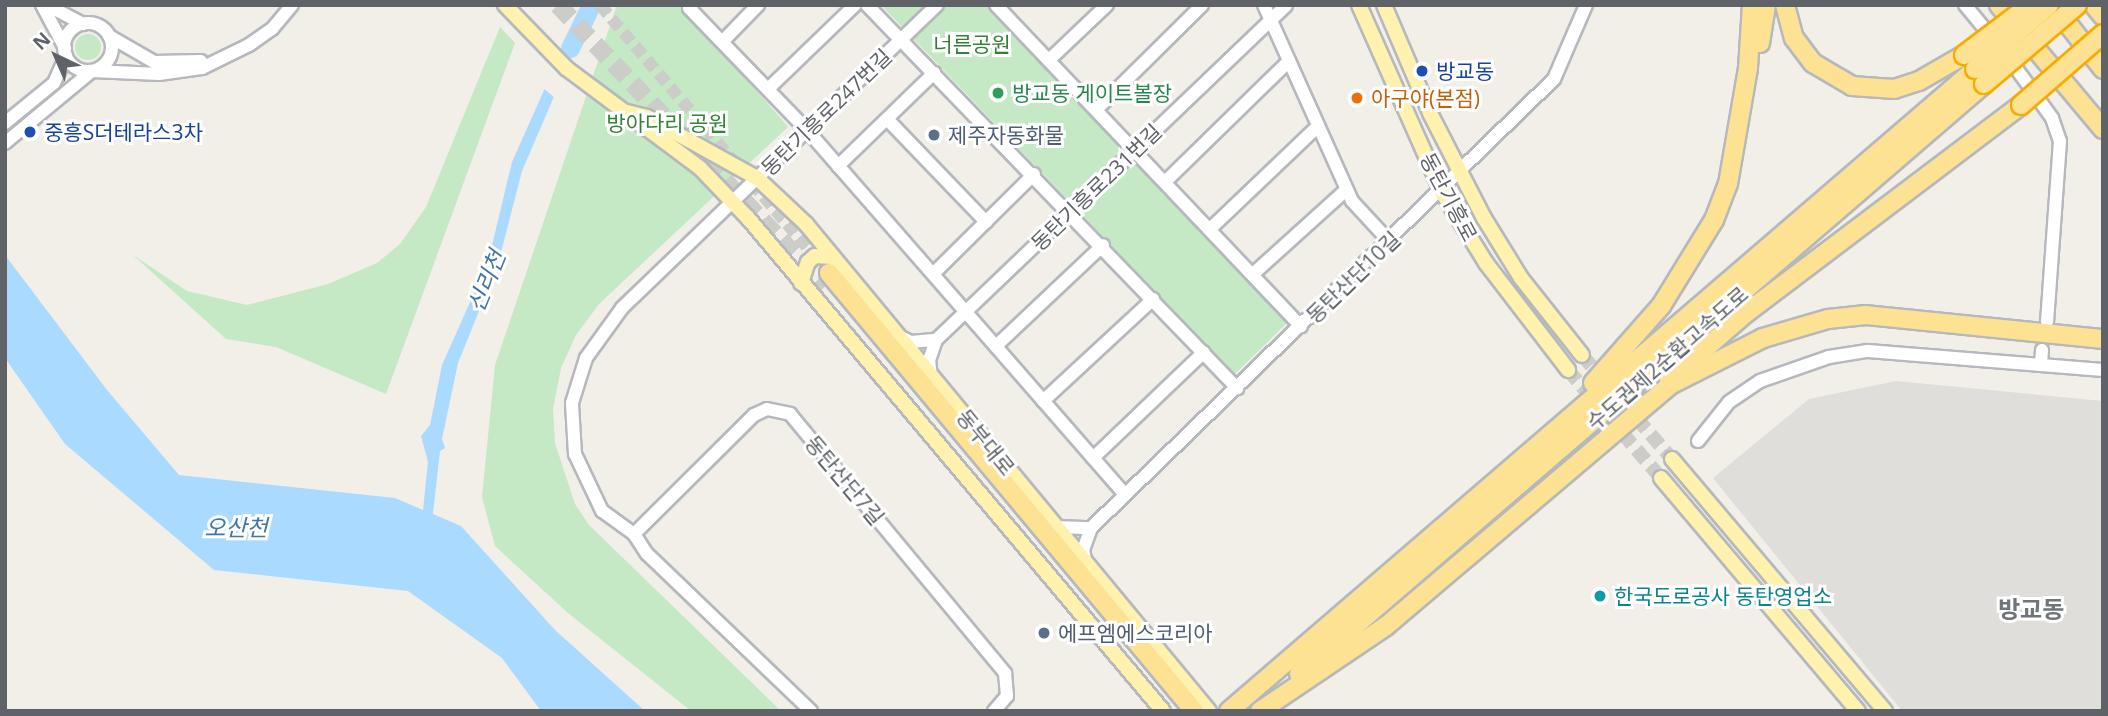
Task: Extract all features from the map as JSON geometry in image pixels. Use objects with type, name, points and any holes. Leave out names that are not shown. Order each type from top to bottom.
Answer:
[{"type":"highway","points":[[1728,184],[1748,68],[1752,5]]},
{"type":"highway","points":[[1522,455],[1661,306],[1695,257],[1728,184],[1766,5]]},
{"type":"highway","points":[[1785,5],[1794,38],[1813,63],[1852,86],[1870,91],[1894,89],[1974,69],[2030,5]]},
{"type":"highway","points":[[1999,5],[2103,130]]},
{"type":"highway","points":[[2051,5],[2103,69]]},
{"type":"highway","name":"수도권제2순환고속도로","points":[[1232,708],[1522,455],[2051,5]]},
{"type":"highway","name":"수도권제2순환고속도로","points":[[1258,711],[1974,69],[2077,5]]},
{"type":"highway","points":[[1258,711],[1376,633],[1623,422],[1737,320],[2021,105],[2103,34]]},
{"type":"highway","name":"동부대로","points":[[829,272],[1178,711]]},
{"type":"highway","name":"동부대로","points":[[829,272],[1194,711]]},
{"type":"highway","points":[[1623,422],[1670,385],[1762,338],[1828,319],[1902,315],[2103,339]]},
{"type":"main road","points":[[505,5],[536,40],[592,89],[700,169],[733,202],[1163,711]]},
{"type":"main road","name":"동탄기흥로","points":[[1359,5],[1442,192],[1486,263],[1568,370]]},
{"type":"main road","name":"동탄기흥로","points":[[1384,5],[1457,171],[1521,278],[1582,355]]},
{"type":"main road","name":"동부대로","points":[[626,112],[647,117],[757,178],[806,224],[829,272],[897,335],[1209,711]]},
{"type":"main road","points":[[801,283],[808,262],[815,256],[829,272]]},
{"type":"main road","points":[[1672,459],[1885,711]]},
{"type":"main road","points":[[1661,478],[1858,711]]},
{"type":"street","points":[[44,5],[83,24],[99,26],[109,36],[154,62],[216,61]]},
{"type":"street","points":[[44,5],[65,52],[77,68],[159,74],[202,68],[216,61],[272,29],[292,5]]},
{"type":"street","points":[[692,5],[689,8],[807,130],[1125,494]]},
{"type":"street","points":[[722,42],[758,5]]},
{"type":"street","points":[[768,89],[855,5]]},
{"type":"street","points":[[867,5],[1070,211],[1237,388]]},
{"type":"street","name":"동탄기흥로247번길","points":[[634,534],[602,511],[580,471],[572,428],[578,379],[602,331],[622,308],[937,5]]},
{"type":"street","points":[[1049,60],[1107,5]]},
{"type":"street","points":[[1097,109],[1202,5]]},
{"type":"street","points":[[1264,5],[1346,190],[1390,242]]},
{"type":"street","name":"동탄기흥로231번길","points":[[936,340],[1286,5]]},
{"type":"street","name":"동탄산단10길","points":[[1091,528],[1442,192],[1457,171],[1554,79],[1586,5]]},
{"type":"street","points":[[1965,5],[2038,97],[2052,118],[2060,141],[2047,322]]},
{"type":"street","points":[[997,6],[1136,149],[1301,326]]},
{"type":"street","points":[[5,123],[54,83],[70,33],[83,24]]},
{"type":"street","points":[[5,143],[110,58],[109,36]]},
{"type":"street","points":[[1166,181],[1289,61]]},
{"type":"street","points":[[838,166],[934,73]]},
{"type":"street","points":[[887,119],[986,222]]},
{"type":"street","points":[[1210,229],[1317,127]]},
{"type":"street","points":[[933,274],[1034,174]]},
{"type":"street","points":[[1253,274],[1346,190]]},
{"type":"street","points":[[996,346],[1102,246]]},
{"type":"street","points":[[1043,401],[1153,299]]},
{"type":"street","points":[[897,335],[911,342],[936,340],[929,360],[931,376]]},
{"type":"street","points":[[2041,365],[2042,350]]},
{"type":"street","points":[[1698,441],[1729,402],[1760,381],[1829,357],[1868,351],[2103,370]]},
{"type":"street","points":[[1093,458],[1204,352]]},
{"type":"street","name":"동탄산단7길","points":[[634,534],[754,415],[767,409],[790,414],[1005,673],[1007,696],[994,711]]},
{"type":"street","points":[[1056,527],[1091,528],[1083,550],[1086,564]]},
{"type":"street","points":[[634,534],[647,554],[811,711]]},
{"type":"shaded area","points":[[1896,381],[2103,401],[2103,711],[1902,711],[1713,478],[1809,399]]},
{"type":"green space","name":"방아다리 공원","points":[[617,5],[682,5],[788,127],[599,304],[576,335],[561,368],[553,409],[555,443],[575,504],[589,525],[781,711],[691,711],[568,613],[495,546],[482,497],[495,365]]},
{"type":"green space","name":"너른공원","points":[[881,5],[988,5],[1290,320],[1235,374]]},
{"type":"green space","points":[[500,27],[515,43],[386,394],[276,347],[226,339],[133,255],[187,291],[247,305],[328,284],[377,263],[400,244],[426,207]]},
{"type":"green space","points":[[88,34],[97,38],[101,47],[97,56],[88,60],[79,56],[75,47],[79,38]]},
{"type":"water","name":"오산천","points":[[582,5],[588,5],[577,43],[522,171],[498,264],[458,363],[442,439],[445,448],[440,451],[433,514],[461,526],[555,630],[645,711],[541,711],[502,658],[408,591],[214,570],[65,444],[5,358],[5,255],[107,390],[179,475],[395,498],[423,510],[428,462],[421,436],[430,425],[442,365],[488,262],[512,162]]},
{"type":"pier","points":[[564,32],[580,45],[556,99],[541,86]]},
{"type":"waterway","name":"신리천","points":[[570,48],[591,5]]},
{"type":"tunnel","points":[[558,5],[825,286]]},
{"type":"tunnel","points":[[600,5],[829,273]]},
{"type":"tunnel","points":[[1582,355],[1672,459]]},
{"type":"tunnel","points":[[1568,370],[1661,478]]},
{"type":"place","name":"방교동","points":[[1422,71]]},
{"type":"place","name":"방교동 게이트볼장","points":[[998,93]]},
{"type":"place","name":"아구야(본점)","points":[[1357,98]]},
{"type":"place","name":"중흥S더테라스3차","points":[[30,132]]},
{"type":"place","name":"제주자동화물","points":[[934,135]]},
{"type":"place","name":"한국도로공사 동탄영업소","points":[[1600,596]]},
{"type":"place","name":"에프엠에스코리아","points":[[1044,633]]},
{"type":"district","name":"방교동","points":[[2031,609]]}]
